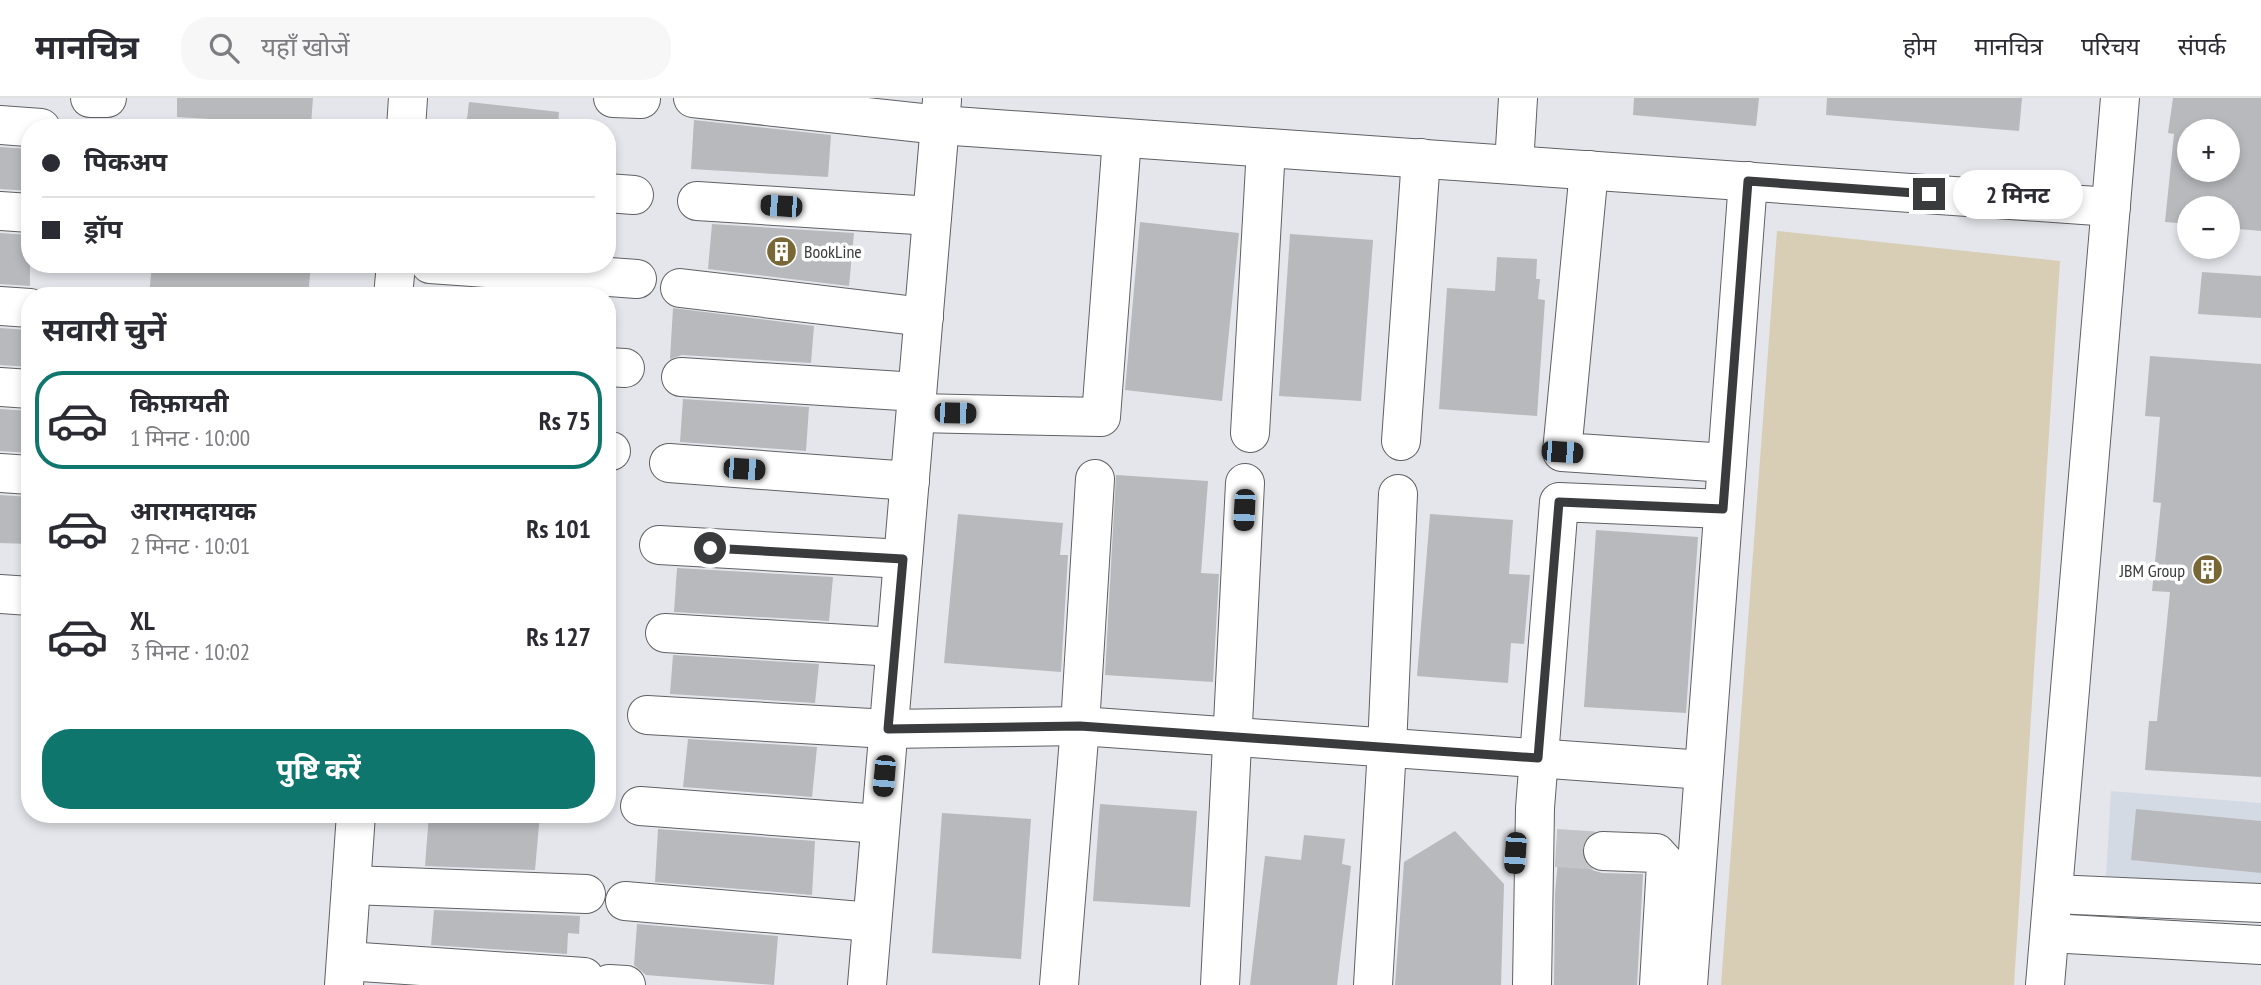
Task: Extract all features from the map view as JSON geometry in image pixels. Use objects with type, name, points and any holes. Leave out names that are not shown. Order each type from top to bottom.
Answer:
[{"type":"street","points":[[90,98],[107,98]]},
{"type":"street","points":[[406,119],[408,98]]},
{"type":"street","points":[[693,98],[941,111],[1122,138],[2111,207]]},
{"type":"street","points":[[1514,165],[1518,98]]},
{"type":"street","points":[[2045,985],[2120,98]]},
{"type":"street","points":[[867,985],[941,111]]},
{"type":"street","points":[[0,125],[21,127]]},
{"type":"street","points":[[681,377],[916,403],[1101,416],[1122,138]]},
{"type":"street","points":[[1250,433],[1266,148]]},
{"type":"street","points":[[1401,441],[1421,159]]},
{"type":"street","points":[[1589,170],[1562,452],[1727,463]]},
{"type":"street","points":[[1688,985],[1748,181]]},
{"type":"street","points":[[697,201],[932,216]]},
{"type":"street","points":[[0,211],[21,212]]},
{"type":"street","points":[[555,273],[638,279]]},
{"type":"street","points":[[680,288],[924,317]]},
{"type":"street","points":[[0,306],[21,307]]},
{"type":"street","points":[[0,387],[21,389]]},
{"type":"street","points":[[668,463],[910,481]]},
{"type":"street","points":[[0,473],[21,474]]},
{"type":"street","points":[[1059,985],[1080,726],[1095,479]]},
{"type":"street","points":[[1220,985],[1245,483]]},
{"type":"street","points":[[1373,985],[1398,494]]},
{"type":"street","points":[[1505,985],[1559,502],[1723,509]]},
{"type":"street","points":[[659,545],[903,559]]},
{"type":"street","points":[[0,594],[21,595]]},
{"type":"street","points":[[665,633],[895,647]]},
{"type":"street","points":[[647,715],[888,729],[1080,726],[1704,770]]},
{"type":"street","points":[[1530,758],[1545,847],[1532,985]]},
{"type":"street","points":[[640,806],[880,824]]},
{"type":"street","points":[[355,823],[345,973],[606,982]]},
{"type":"street","points":[[1603,850],[1656,853],[1665,864],[1659,985]]},
{"type":"street","points":[[351,885],[586,894]]},
{"type":"street","points":[[2053,894],[2261,903]]},
{"type":"street","points":[[625,901],[872,922]]},
{"type":"street","points":[[2050,933],[2261,945]]},
{"type":"shaded area","points":[[1777,231],[2060,261],[2014,985],[1721,985]]},
{"type":"shaded area","points":[[2111,791],[2261,803],[2261,887],[2106,876]]},
{"type":"building","points":[[177,98],[313,98],[311,119],[177,117]]},
{"type":"building","points":[[1634,98],[1759,98],[1756,126],[1633,115]]},
{"type":"building","points":[[1827,98],[2022,98],[2019,131],[1826,115]]},
{"type":"building","points":[[2173,98],[2261,98],[2261,231],[2240,229],[2240,196],[2177,196],[2177,223],[2165,222],[2174,134],[2168,133]]},
{"type":"building","points":[[469,102],[559,112],[559,119],[467,119]]},
{"type":"building","points":[[694,120],[831,135],[828,177],[691,169]]},
{"type":"building","points":[[0,147],[21,148],[21,190],[0,189]]},
{"type":"building","points":[[1140,222],[1239,233],[1222,401],[1125,390]]},
{"type":"building","name":"BookLine","points":[[712,224],[854,233],[849,286],[708,269]]},
{"type":"building","points":[[0,233],[21,234],[21,273],[30,273],[30,286],[0,284]]},
{"type":"building","points":[[1290,234],[1373,240],[1361,401],[1279,396]]},
{"type":"building","points":[[1497,257],[1537,259],[1536,279],[1540,279],[1538,299],[1545,300],[1537,416],[1439,409],[1447,288],[1495,291]]},
{"type":"building","points":[[2202,272],[2261,276],[2261,318],[2198,314]]},
{"type":"building","points":[[151,273],[310,273],[309,287],[150,287]]},
{"type":"building","points":[[673,308],[814,326],[811,363],[682,355],[670,359]]},
{"type":"building","points":[[0,328],[21,329],[21,366],[0,365]]},
{"type":"building","points":[[2150,356],[2261,364],[2261,777],[2145,770],[2149,721],[2157,721],[2170,592],[2152,591],[2161,503],[2153,502],[2160,417],[2145,416]]},
{"type":"building","points":[[683,399],[809,407],[806,451],[680,442]]},
{"type":"building","points":[[0,409],[21,410],[21,452],[0,451]]},
{"type":"building","points":[[1116,475],[1208,481],[1201,573],[1219,574],[1213,682],[1105,675]]},
{"type":"building","points":[[0,495],[21,496],[21,544],[0,543]]},
{"type":"building","points":[[958,514],[1063,523],[1060,555],[1068,555],[1061,672],[944,663]]},
{"type":"building","points":[[1430,514],[1513,520],[1509,574],[1530,575],[1524,644],[1511,643],[1508,683],[1417,676]]},
{"type":"building","points":[[1596,530],[1698,537],[1686,713],[1584,707]]},
{"type":"building","points":[[677,568],[833,577],[829,621],[674,612]]},
{"type":"building","points":[[673,655],[819,664],[815,703],[670,694]]},
{"type":"building","points":[[688,739],[817,747],[812,797],[683,787]]},
{"type":"building","points":[[1100,804],[1197,811],[1190,907],[1093,901]]},
{"type":"building","points":[[2136,809],[2261,821],[2261,873],[2131,860]]},
{"type":"building","points":[[942,813],[1031,819],[1021,959],[932,953]]},
{"type":"building","points":[[428,823],[539,823],[535,870],[425,866]]},
{"type":"building","points":[[658,829],[815,841],[812,895],[655,882]]},
{"type":"building","points":[[1455,831],[1504,884],[1501,985],[1395,985],[1404,862]]},
{"type":"building","points":[[1304,835],[1345,839],[1342,864],[1351,866],[1337,985],[1250,985],[1265,856],[1301,860]]},
{"type":"building","points":[[1560,839],[1584,842],[1581,851],[1583,861],[1592,870],[1602,873],[1643,874],[1637,985],[1554,985],[1555,893]]},
{"type":"building","points":[[434,910],[580,916],[579,934],[568,933],[567,954],[431,945]]},
{"type":"building","points":[[637,924],[778,936],[774,985],[646,975],[634,965]]},
{"type":"tunnel","points":[[1556,848],[1603,851]]},
{"type":"place","name":"BookLine","points":[[781,251]]},
{"type":"place","name":"JBM Group","points":[[2208,570]]},
{"type":"route","points":[[710,548],[903,559],[888,729],[1080,726],[1538,758],[1559,502],[1723,509],[1748,181],[1929,194]]}]
